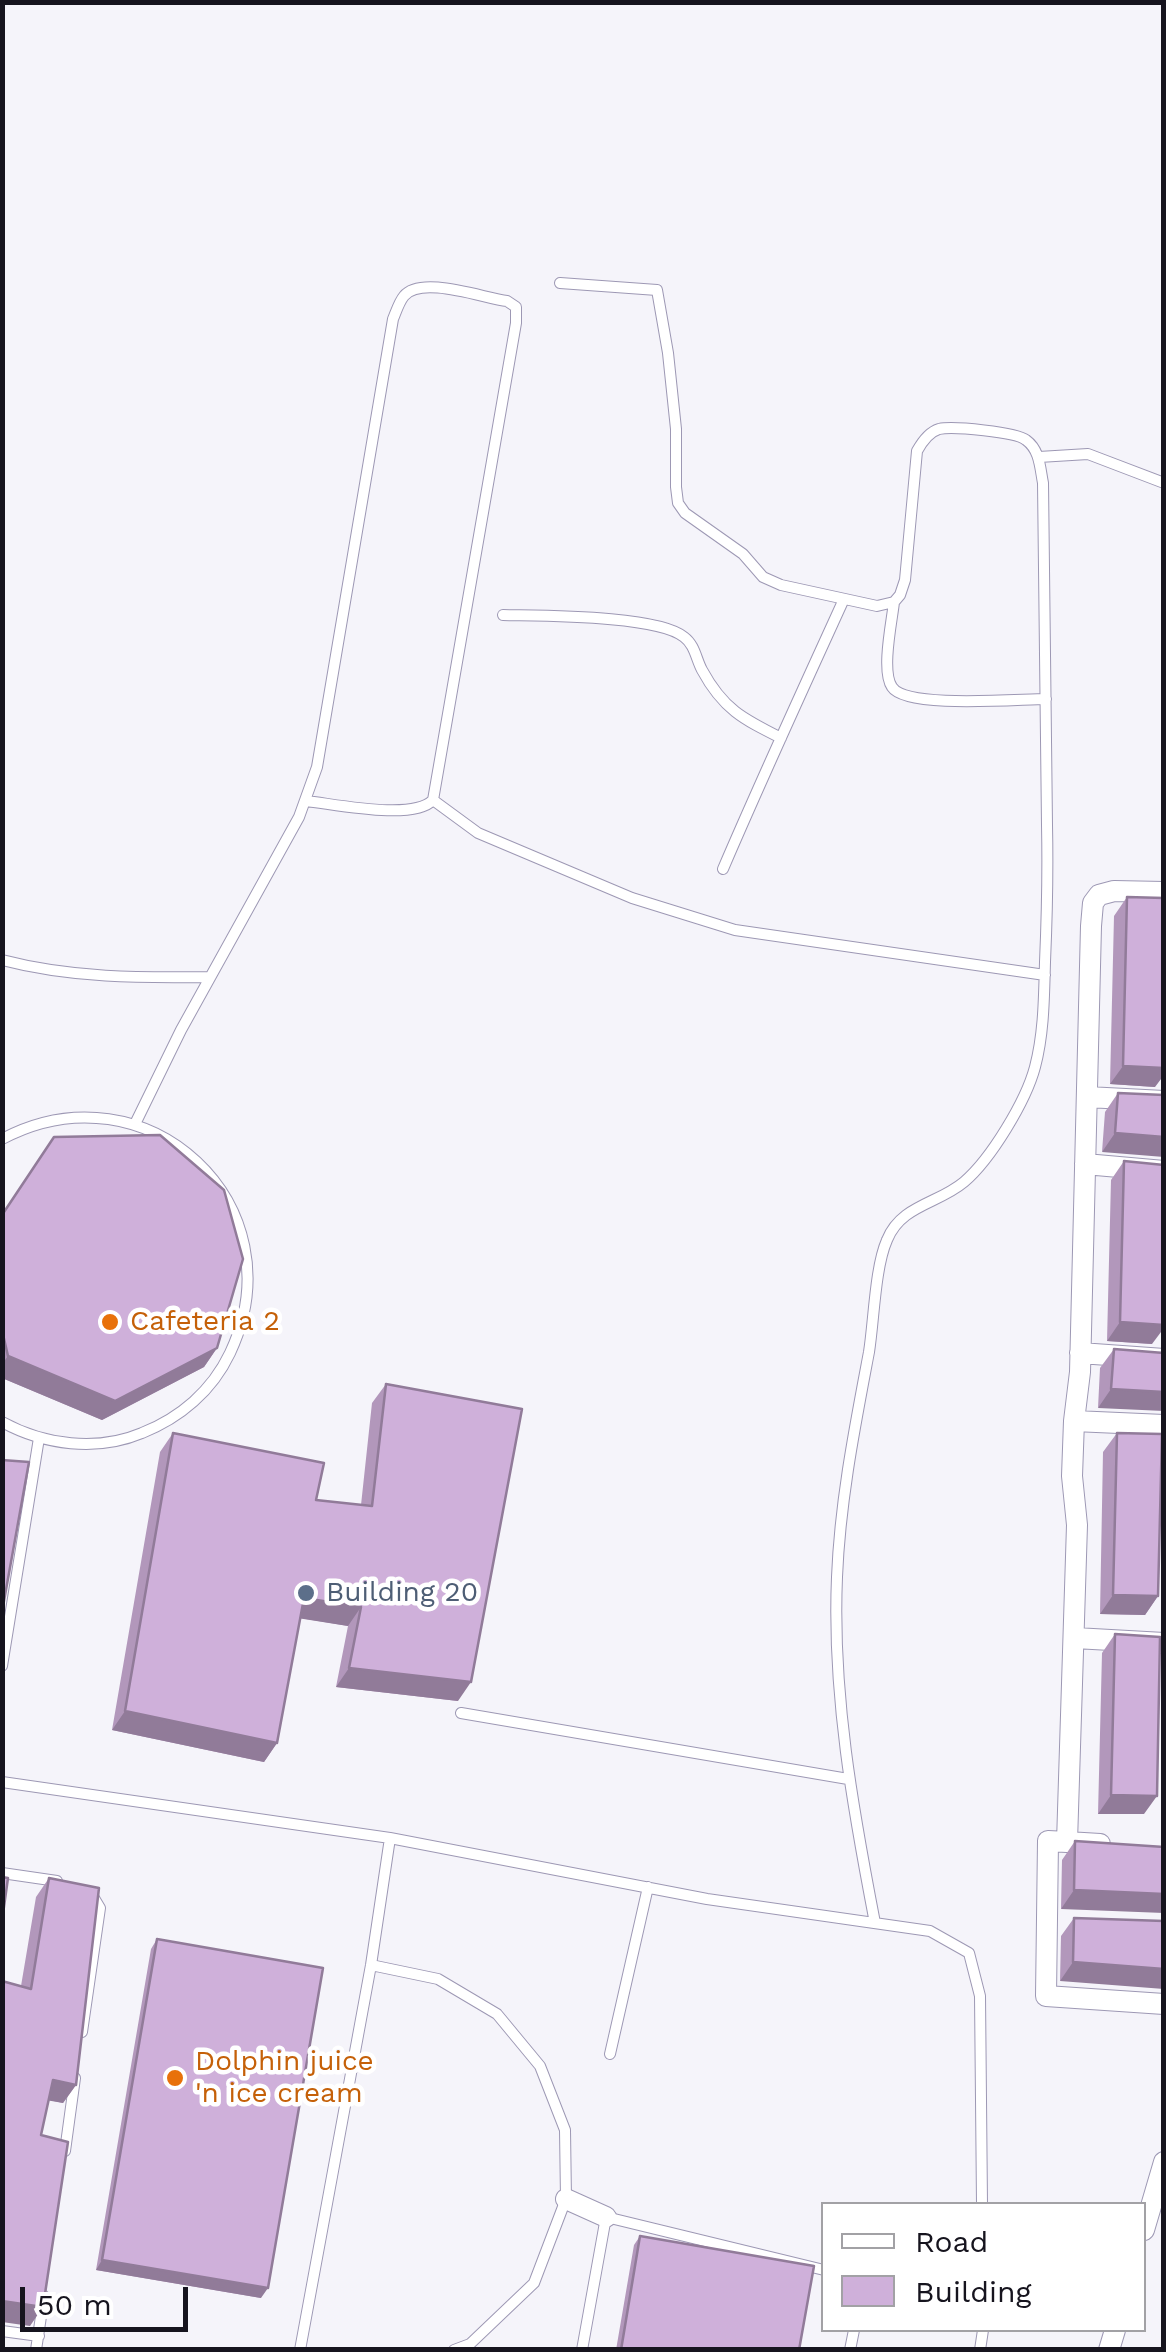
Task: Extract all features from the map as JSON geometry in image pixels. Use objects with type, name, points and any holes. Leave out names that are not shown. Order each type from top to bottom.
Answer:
[{"type":"street","points":[[1067,1842],[1077,1525],[1072,1476],[1080,1353],[1094,904],[1099,895],[1114,890],[1164,892]]},
{"type":"street","points":[[1087,1097],[1164,1101]]},
{"type":"street","points":[[1085,1164],[1164,1171]]},
{"type":"street","points":[[1080,1353],[1164,1359]]},
{"type":"street","points":[[1074,1421],[1164,1426]]},
{"type":"street","points":[[1074,1638],[1164,1643]]},
{"type":"street","points":[[1125,1846],[1048,1841],[1057,1923],[1046,1996],[1164,2004]]},
{"type":"street","points":[[1146,2223],[1164,2162]]},
{"type":"street","points":[[566,2199],[606,2217]]},
{"type":"lane","points":[[560,284],[657,290],[676,429],[676,488],[685,513],[743,554],[763,578],[877,606],[894,602]]},
{"type":"lane","points":[[136,1124],[306,801],[317,767],[393,319],[404,296],[419,287],[432,286],[507,301],[516,307],[516,314],[433,800],[426,807],[412,810],[306,801]]},
{"type":"lane","points":[[875,1924],[848,1779],[839,1697],[836,1578],[844,1493],[884,1251],[898,1222],[911,1210],[965,1182],[1017,1111],[1034,1072],[1041,1041],[1045,975],[1046,699],[1042,484],[1038,458],[1030,442],[1016,435],[938,430],[924,439],[917,451],[904,580],[894,602],[887,672],[892,687],[913,698],[941,701],[1046,699]]},
{"type":"lane","points":[[1038,458],[1088,454],[1164,483]]},
{"type":"lane","points":[[724,870],[844,599]]},
{"type":"lane","points":[[503,615],[605,618],[682,634],[692,644],[711,687],[733,712],[782,738]]},
{"type":"lane","points":[[433,800],[478,833],[632,898],[735,930],[1045,975]]},
{"type":"lane","points":[[2,960],[38,969],[121,978],[210,977]]},
{"type":"lane","points":[[2,1139],[42,1122],[89,1116],[136,1124],[178,1146],[197,1161],[226,1199],[237,1222],[247,1268],[244,1317],[212,1382],[196,1400],[156,1427],[122,1439],[87,1444],[39,1438],[2,1422]]},
{"type":"lane","points":[[2,1666],[39,1438]]},
{"type":"lane","points":[[461,1714],[848,1779]]},
{"type":"lane","points":[[2,1782],[390,1838],[707,1899],[930,1931],[970,1952],[980,1996],[982,2202]]},
{"type":"lane","points":[[300,2350],[371,1965],[390,1838]]},
{"type":"lane","points":[[2,1873],[77,1884],[96,1898],[100,1908],[80,2045]]},
{"type":"lane","points":[[610,2054],[648,1888]]},
{"type":"lane","points":[[371,1965],[438,1979],[496,2014],[540,2066],[564,2130],[566,2199],[534,2282],[470,2344],[454,2350]]},
{"type":"lane","points":[[63,2163],[77,2065]]},
{"type":"lane","points":[[582,2350],[606,2217],[821,2269]]},
{"type":"lane","points":[[36,2350],[46,2281]]},
{"type":"lane","points":[[2,2330],[38,2336]]},
{"type":"building","points":[[1127,897],[1164,898],[1164,1068],[1123,1066]]},
{"type":"building","points":[[1118,1093],[1164,1095],[1164,1137],[1115,1133]]},
{"type":"building","name":"Cafeteria 2","points":[[160,1135],[224,1190],[243,1259],[217,1348],[115,1401],[8,1356],[2,1330],[2,1215],[54,1137]]},
{"type":"building","points":[[1124,1161],[1164,1165],[1164,1325],[1120,1322]]},
{"type":"building","points":[[1114,1349],[1164,1353],[1164,1392],[1111,1389]]},
{"type":"building","name":"Building 20","points":[[386,1384],[522,1409],[471,1682],[349,1668],[361,1607],[304,1598],[277,1743],[125,1711],[173,1433],[324,1463],[316,1500],[372,1506]]},
{"type":"building","points":[[1117,1433],[1162,1434],[1158,1596],[1113,1595]]},
{"type":"building","points":[[2,1460],[29,1462],[2,1612]]},
{"type":"building","points":[[1115,1634],[1160,1637],[1157,1796],[1111,1795]]},
{"type":"building","points":[[1075,1841],[1164,1847],[1164,1894],[1074,1890]]},
{"type":"building","points":[[2,1877],[8,1878],[2,1921]]},
{"type":"building","points":[[49,1878],[99,1888],[76,2085],[53,2080],[41,2135],[68,2142],[43,2307],[2,2301],[2,1981],[31,1989]]},
{"type":"building","points":[[1074,1918],[1164,1921],[1164,1969],[1073,1962]]},
{"type":"building","points":[[157,1939],[323,1968],[268,2288],[102,2260]]},
{"type":"building","points":[[640,2236],[814,2266],[799,2350],[621,2350]]},
{"type":"place","name":"Cafeteria 2","points":[[110,1322]]},
{"type":"place","name":"Building 20","points":[[306,1593]]},
{"type":"place","name":"Dolphin juice 'n ice cream","points":[[175,2078]]}]
